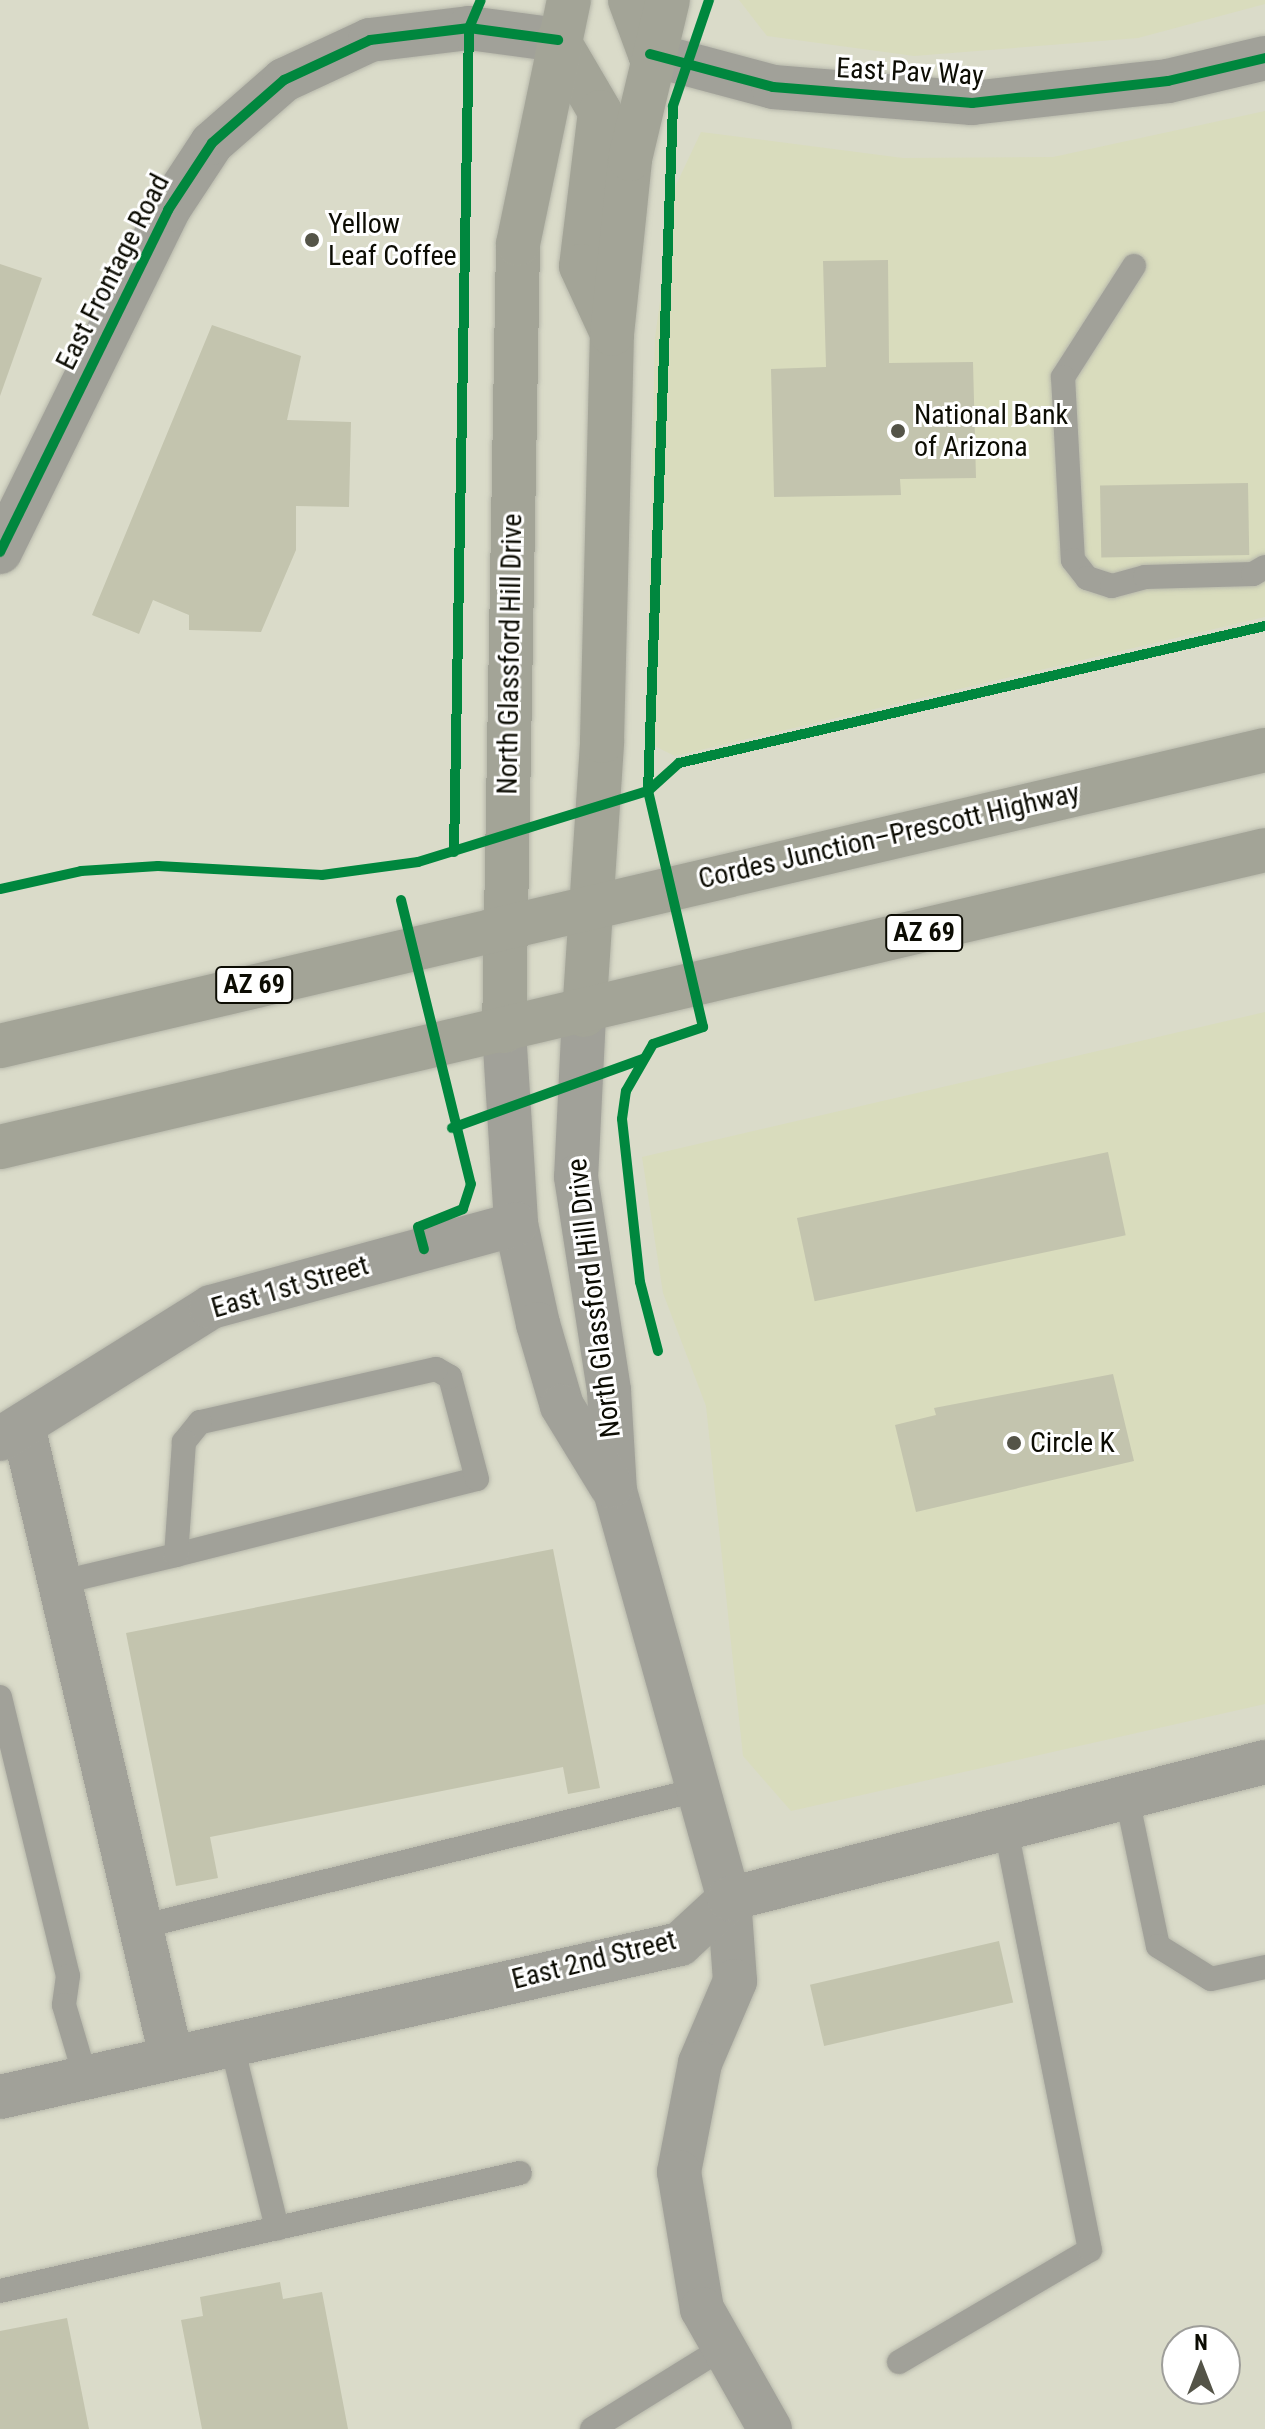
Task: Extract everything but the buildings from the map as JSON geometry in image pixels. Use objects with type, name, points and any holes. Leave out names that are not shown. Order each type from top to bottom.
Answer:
[{"type":"main road","points":[[630,0],[650,54]]},
{"type":"main road","name":"North Glassford Hill Drive","points":[[584,1015],[587,904],[602,741],[612,334],[630,159],[650,54],[668,0]]},
{"type":"main road","points":[[563,20],[600,112],[581,266],[612,334]]},
{"type":"main road","name":"North Glassford Hill Drive","points":[[504,1031],[518,244],[563,20]]},
{"type":"main road","name":"Cordes Junction–Prescott Highway","points":[[0,1046],[587,904],[1265,750]]},
{"type":"main road","name":"AZ 69","points":[[0,1147],[584,1015],[1265,850]]},
{"type":"street","name":"East Frontage Road","points":[[0,552],[168,210],[212,143],[284,80],[370,40],[563,20]]},
{"type":"street","name":"East Pav Way","points":[[650,54],[773,87],[972,103],[1168,81],[1265,58]]},
{"type":"street","name":"North Glassford Hill Drive","points":[[584,1015],[576,1177],[609,1391],[615,1491],[729,1899],[735,1981],[700,2063],[679,2172],[702,2309],[721,2349],[770,2429]]},
{"type":"street","name":"North Glassford Hill Drive","points":[[504,1031],[516,1224],[562,1406],[615,1491]]},
{"type":"street","name":"East 1st Street","points":[[12,1433],[211,1307],[516,1224]]},
{"type":"street","points":[[12,1433],[62,1582],[171,2056]]},
{"type":"street","name":"East 2nd Street","points":[[0,2097],[231,2042],[680,1944],[729,1899],[1265,1762]]},
{"type":"lane","points":[[1134,266],[1063,377],[1073,560],[1087,578],[1112,586],[1145,577],[1253,574],[1265,567]]},
{"type":"lane","points":[[62,1582],[176,1555],[477,1479],[450,1377],[436,1369],[200,1422],[184,1442],[176,1555]]},
{"type":"lane","points":[[0,1697],[68,1976],[64,2005],[85,2076]]},
{"type":"lane","points":[[140,1927],[697,1790]]},
{"type":"lane","points":[[1127,1798],[1158,1946],[1211,1979],[1265,1967]]},
{"type":"lane","points":[[899,2362],[1090,2250],[1006,1829]]},
{"type":"lane","points":[[231,2042],[277,2228]]},
{"type":"lane","points":[[0,2291],[520,2173]]},
{"type":"lane","points":[[592,2429],[721,2349]]},
{"type":"shaded area","points":[[739,0],[1265,0],[1265,4],[1138,38],[914,56],[767,36]]},
{"type":"shaded area","points":[[1265,111],[1265,617],[675,756],[646,742],[655,338],[676,185],[701,132],[903,158],[1053,157]]},
{"type":"shaded area","points":[[1265,1012],[1265,1704],[791,1811],[743,1756],[706,1406],[663,1293],[642,1157]]},
{"type":"cycle path","points":[[454,852],[469,28],[481,0]]},
{"type":"cycle path","points":[[658,1351],[640,1282],[622,1119],[626,1091],[653,1044],[703,1027],[648,791],[673,106],[709,0]]},
{"type":"cycle path","points":[[0,552],[168,210],[212,143],[284,80],[370,40],[469,28],[558,40]]},
{"type":"cycle path","points":[[650,54],[773,87],[972,103],[1168,81],[1265,58]]},
{"type":"cycle path","points":[[0,889],[81,871],[158,866],[322,875],[418,862],[648,791],[679,763],[1265,626]]},
{"type":"cycle path","points":[[401,900],[471,1184],[463,1209],[418,1227],[424,1249]]},
{"type":"cycle path","points":[[452,1128],[643,1059]]},
{"type":"place","name":"Yellow Leaf Coffee","points":[[312,240]]},
{"type":"place","name":"National Bank of Arizona","points":[[898,431]]},
{"type":"place","name":"Circle K","points":[[1014,1443]]}]
